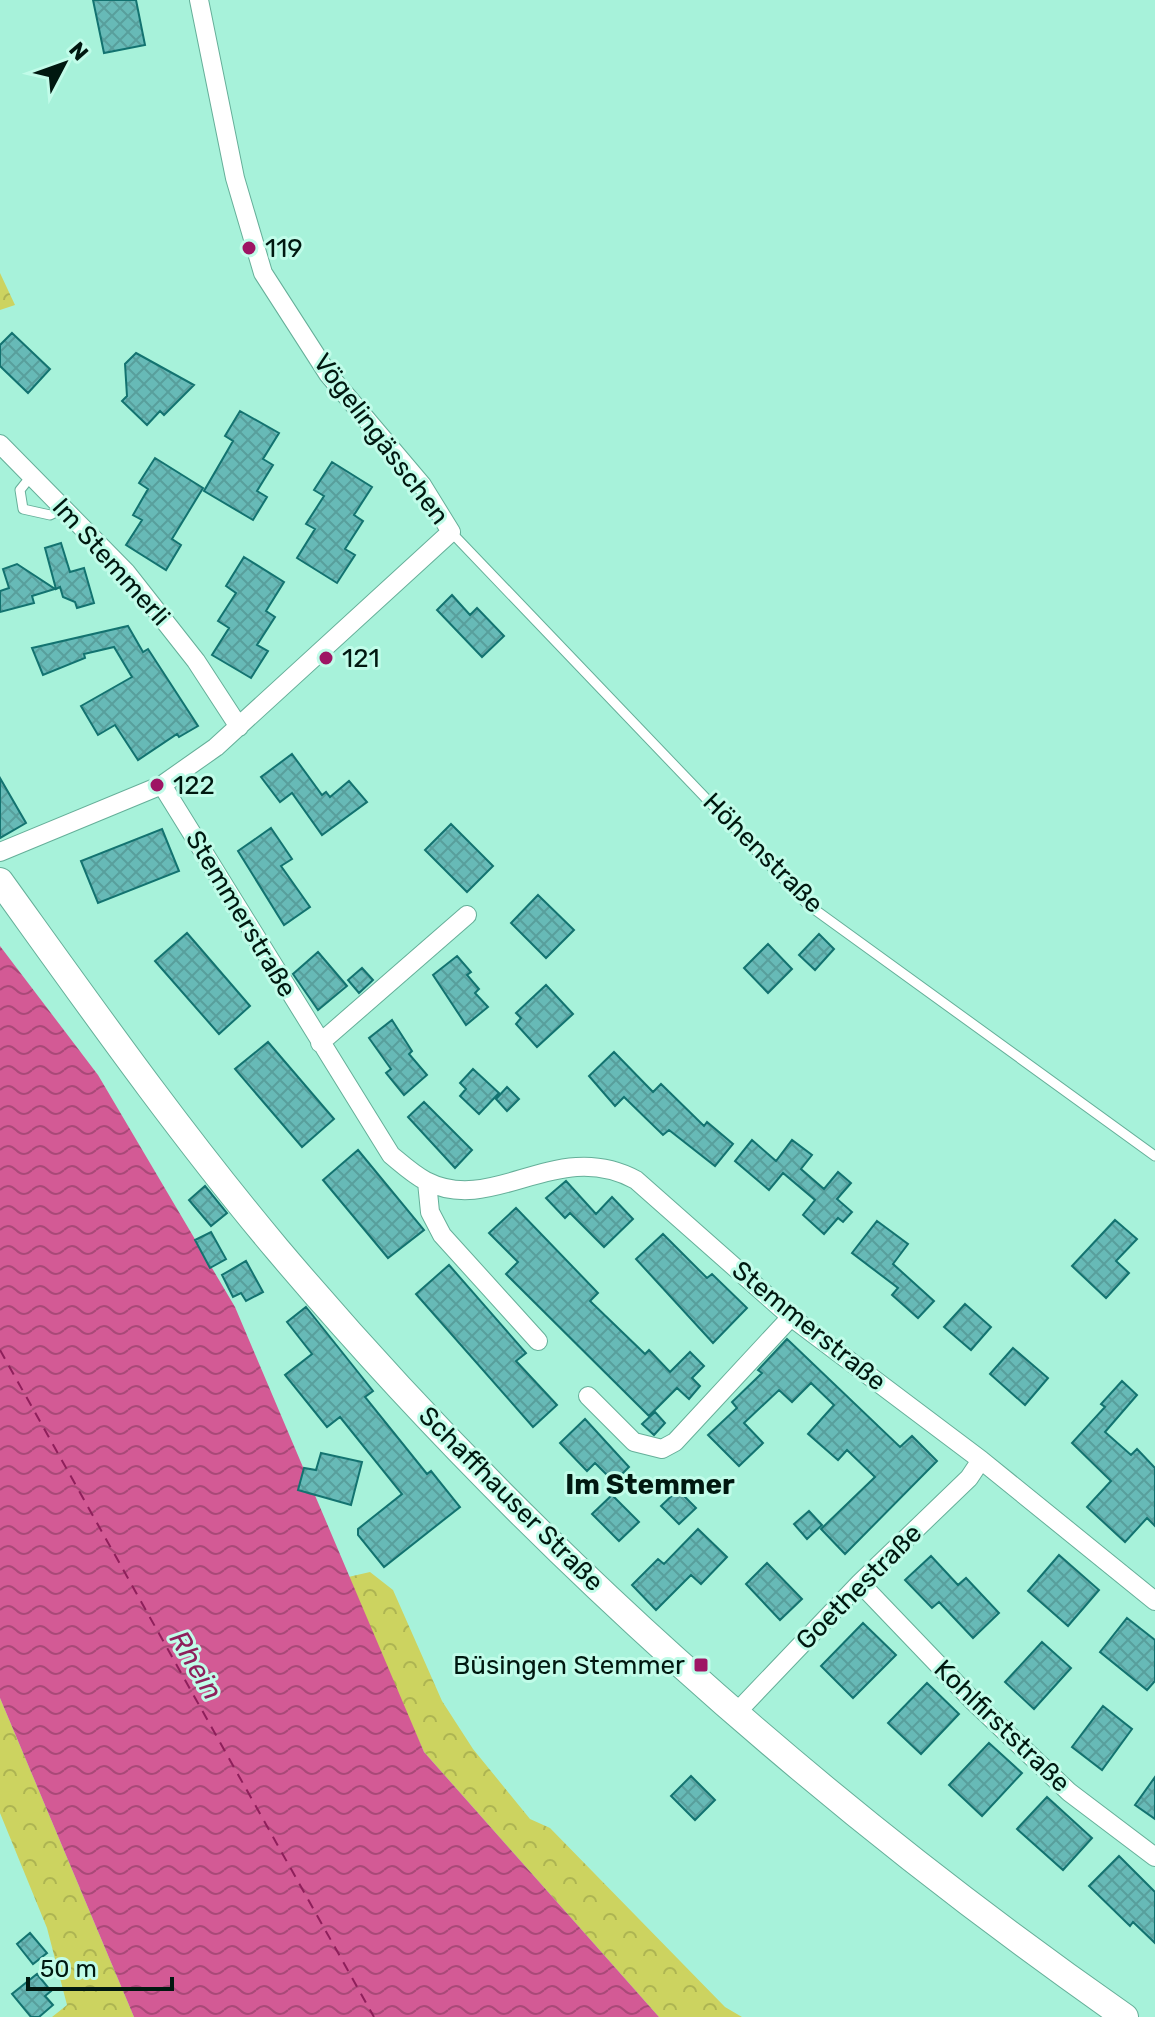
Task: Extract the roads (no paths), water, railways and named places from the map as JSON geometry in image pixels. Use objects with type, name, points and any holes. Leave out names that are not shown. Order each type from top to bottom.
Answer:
[{"type":"main road","name":"Schaffhauser Straße","points":[[0,881],[159,1101],[277,1248],[368,1352],[483,1475],[584,1574],[736,1713],[960,1897],[1125,2017]]},
{"type":"street","name":"Vögelingässchen","points":[[0,852],[162,785],[239,727],[451,532],[422,485],[328,374],[263,273],[235,178],[199,0]]},
{"type":"street","name":"Im Stemmerli","points":[[0,444],[126,572],[168,623],[239,727]]},
{"type":"street","name":"Stemmerstraße","points":[[162,785],[391,1155],[427,1182],[473,1189],[563,1167],[591,1164],[621,1172],[652,1192],[791,1317],[981,1460],[1155,1601]]},
{"type":"street","points":[[320,1043],[467,915]]},
{"type":"street","points":[[427,1182],[430,1212],[442,1235],[538,1341]]},
{"type":"street","points":[[588,1396],[634,1442],[662,1449],[675,1442],[791,1317]]},
{"type":"street","name":"Goethestraße","points":[[736,1713],[860,1583],[969,1478],[981,1460]]},
{"type":"street","name":"Kohlfirststraße","points":[[860,1583],[974,1702],[1069,1792],[1155,1857]]},
{"type":"lane","points":[[32,475],[20,490],[23,509],[50,515],[62,509]]},
{"type":"lane","name":"Höhenstraße","points":[[451,532],[610,693],[807,904],[1155,1156]]},
{"type":"water","name":"Rhein","points":[[0,946],[98,1075],[235,1307],[424,1752],[659,2017],[134,2017],[0,1698]]},
{"type":"place","name":"119","points":[[249,248]]},
{"type":"place","name":"121","points":[[326,658]]},
{"type":"place","name":"122","points":[[157,785]]},
{"type":"place","name":"Büsingen Stemmer","points":[[701,1665]]},
{"type":"district","name":"Im Stemmer","points":[[650,1484]]}]
